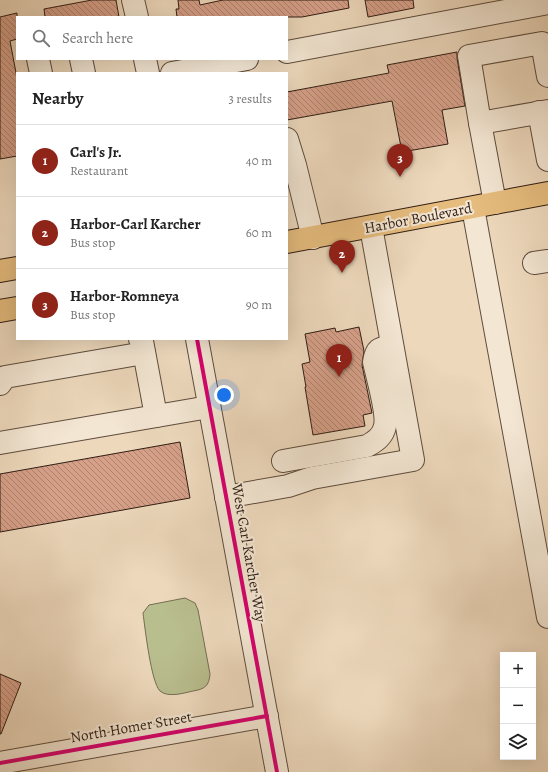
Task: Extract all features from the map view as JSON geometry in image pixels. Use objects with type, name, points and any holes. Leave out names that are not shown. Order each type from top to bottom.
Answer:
[{"type":"main road","name":"Harbor Boulevard","points":[[288,242],[548,194]]},
{"type":"main road","points":[[0,271],[16,268]]},
{"type":"main road","points":[[0,311],[16,308]]},
{"type":"street","points":[[133,0],[137,16]]},
{"type":"street","points":[[288,52],[548,3]]},
{"type":"street","points":[[495,203],[469,56],[542,43],[548,76]]},
{"type":"street","points":[[38,60],[41,72]]},
{"type":"street","points":[[81,60],[84,72]]},
{"type":"street","points":[[145,60],[148,72]]},
{"type":"street","points":[[177,72],[242,60]]},
{"type":"street","points":[[480,124],[544,112],[548,160]]},
{"type":"street","points":[[288,142],[313,238]]},
{"type":"street","points":[[473,208],[548,617]]},
{"type":"street","points":[[226,497],[288,486],[312,478],[412,460],[371,227]]},
{"type":"street","name":"West Carl Karcher Way","points":[[197,340],[277,772]]},
{"type":"street","points":[[0,384],[5,377],[142,346],[156,416]]},
{"type":"street","points":[[283,461],[367,446],[376,441],[382,434],[385,426],[385,416],[374,362],[376,353],[381,348],[392,346]]},
{"type":"street","points":[[0,443],[209,406]]},
{"type":"street","name":"North Homer Street","points":[[4,765],[267,716]]},
{"type":"green space","points":[[185,598],[195,603],[198,610],[210,674],[206,686],[203,688],[172,695],[163,693],[157,686],[149,654],[143,613],[149,605]]},
{"type":"building","points":[[92,0],[116,0],[119,16],[45,16],[44,9]]},
{"type":"building","points":[[178,0],[199,0],[200,5],[223,0],[348,0],[349,8],[302,17],[177,16],[176,9],[179,9]]},
{"type":"building","points":[[365,0],[413,0],[414,8],[368,17]]},
{"type":"building","points":[[17,13],[16,39],[10,41],[16,73],[16,156],[0,159],[0,17]]},
{"type":"building","points":[[457,52],[465,106],[442,110],[448,144],[402,152],[392,101],[288,120],[288,92],[389,73],[387,65]]},
{"type":"building","points":[[359,327],[364,351],[362,365],[372,413],[363,415],[365,426],[313,435],[302,364],[310,362],[305,334],[335,328],[336,332]]},
{"type":"building","points":[[180,442],[190,498],[0,532],[0,474]]},
{"type":"building","points":[[0,674],[21,683],[1,734],[0,734]]},
{"type":"cycle path","points":[[197,340],[277,772]]},
{"type":"cycle path","points":[[0,763],[267,716]]},
{"type":"place","name":"Harbor-Romneya","points":[[400,177]]},
{"type":"place","name":"Harbor-Carl Karcher","points":[[342,273]]},
{"type":"place","name":"Carl's Jr.","points":[[339,377]]}]
